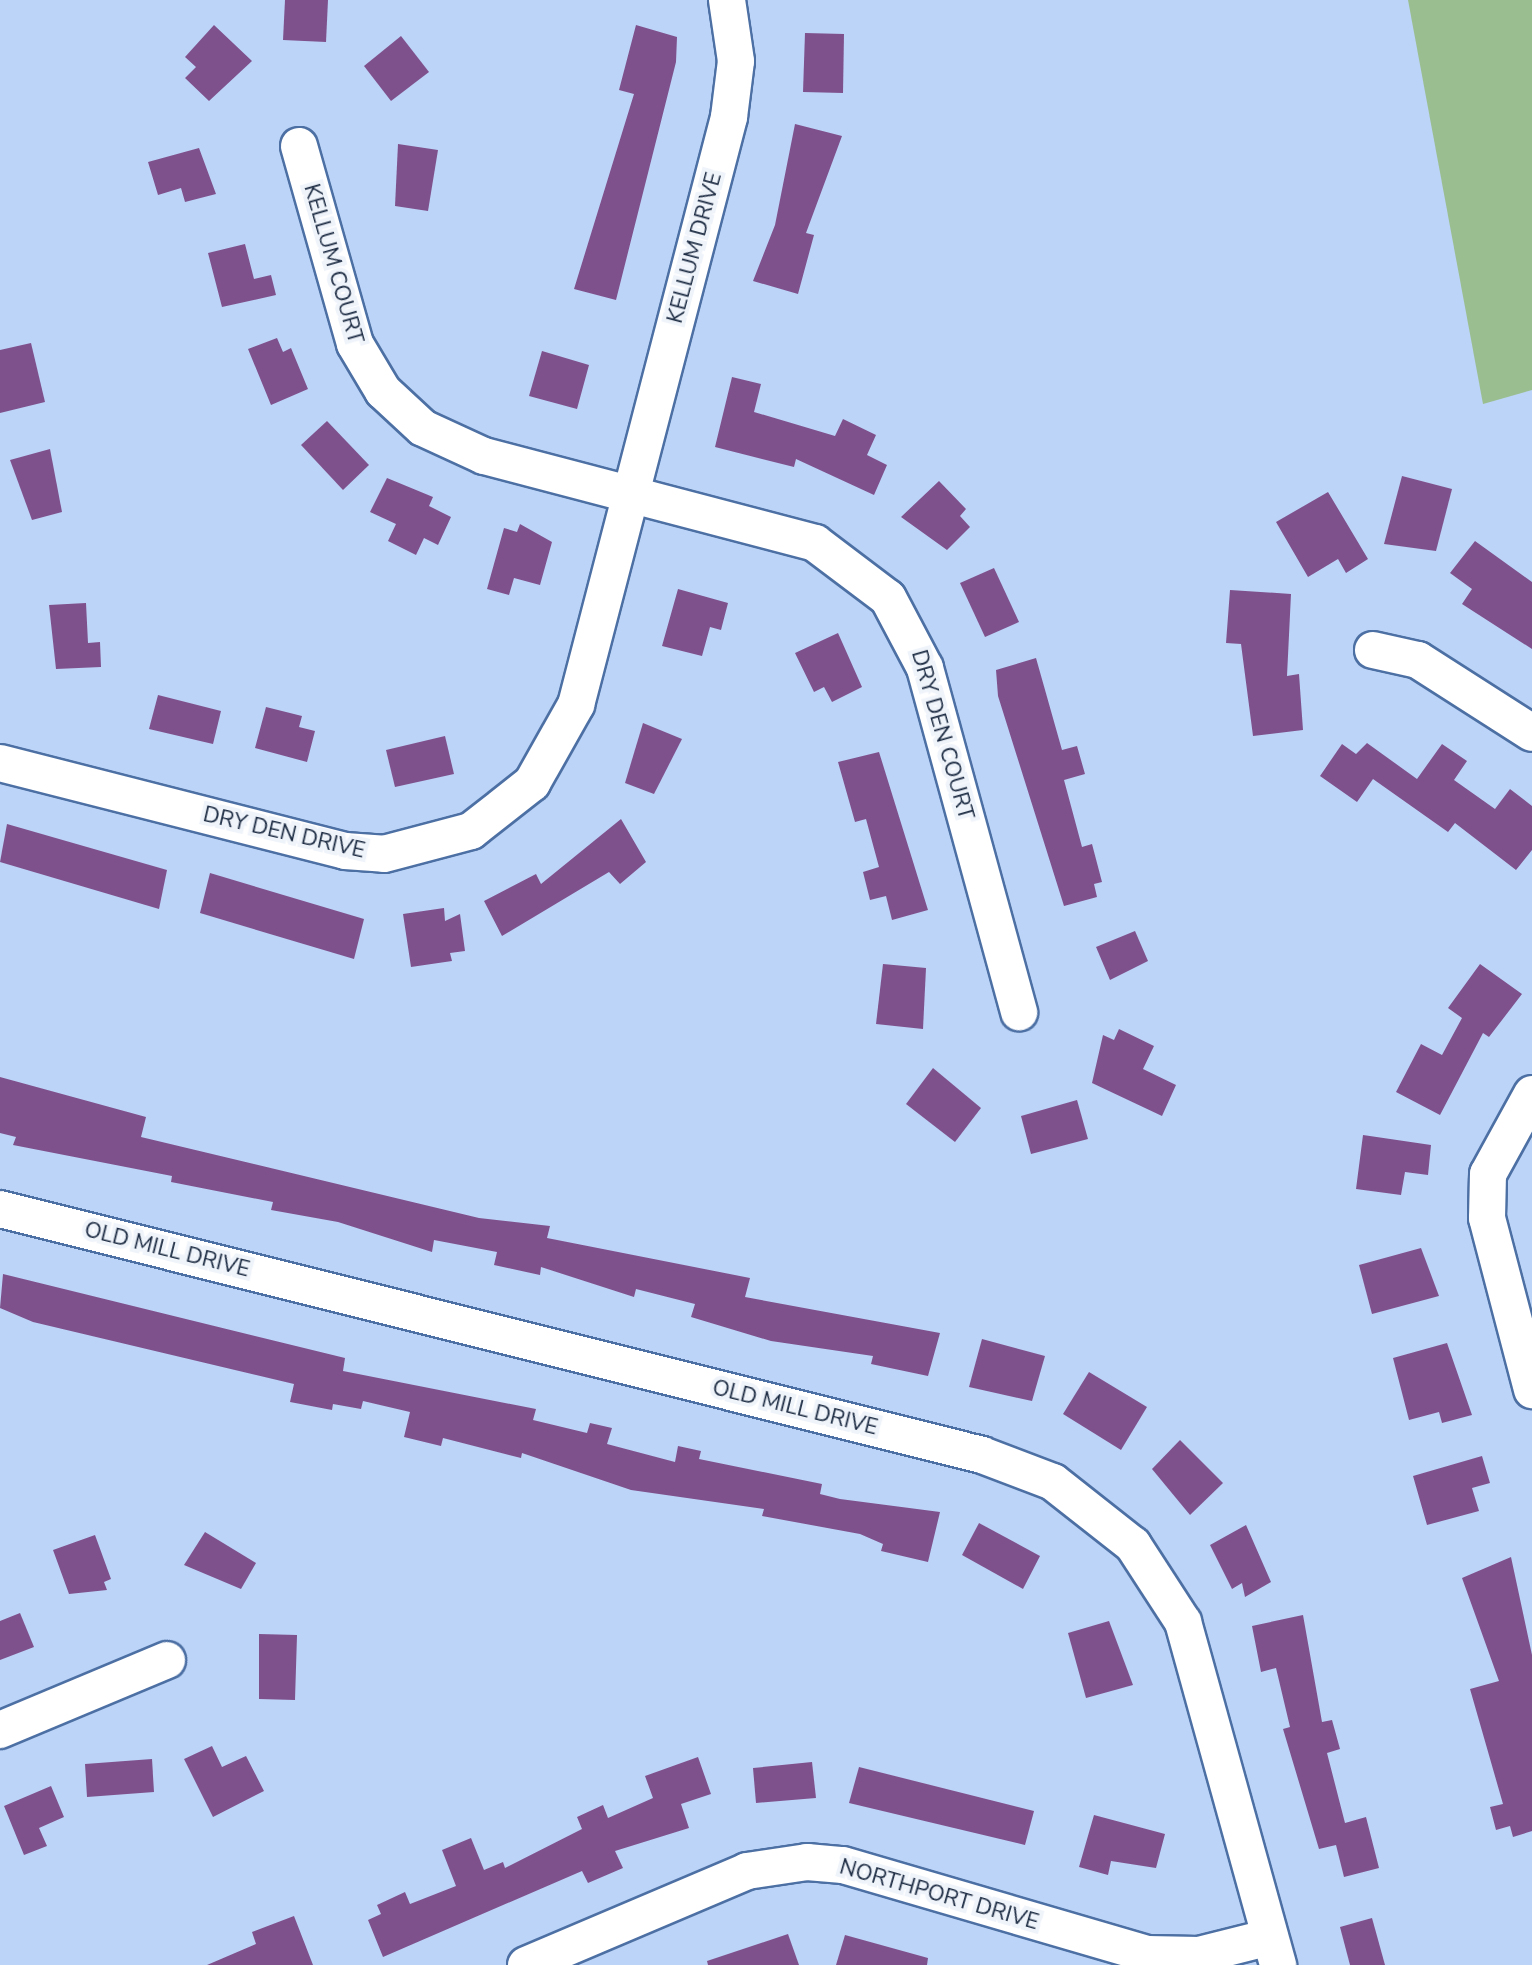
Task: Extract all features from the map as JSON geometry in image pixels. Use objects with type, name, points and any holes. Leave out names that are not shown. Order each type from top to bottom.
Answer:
[{"type":"street","name":"KELLUM DRIVE","points":[[630,494],[734,94],[727,0]]},
{"type":"street","name":"KELLUM COURT","points":[[299,146],[350,332],[392,401],[458,447],[630,494]]},
{"type":"street","name":"DRY DEN DRIVE","points":[[0,763],[345,851],[410,852],[460,837],[523,792],[561,741],[630,494]]},
{"type":"street","name":"DRY DEN COURT","points":[[630,494],[815,543],[860,570],[897,609],[925,668],[1019,1012]]},
{"type":"street","points":[[1373,650],[1418,660],[1532,733]]},
{"type":"street","points":[[1532,1094],[1488,1174],[1487,1218],[1532,1390]]},
{"type":"street","name":"OLD MILL DRIVE","points":[[0,1209],[966,1451],[1053,1482],[1133,1545],[1183,1622],[1274,1951]]},
{"type":"street","points":[[0,1730],[167,1660]]},
{"type":"street","name":"NORTHPORT DRIVE","points":[[526,1965],[747,1871],[807,1862],[843,1865],[1147,1954],[1274,1951]]},
{"type":"green space","points":[[1408,0],[1532,0],[1532,390],[1483,404]]},
{"type":"building","points":[[285,0],[328,0],[326,42],[283,40]]},
{"type":"building","points":[[214,25],[252,61],[209,101],[185,78],[196,67],[185,57]]},
{"type":"building","points":[[636,25],[677,37],[676,62],[616,300],[574,289],[634,94],[619,90]]},
{"type":"building","points":[[805,33],[844,34],[843,93],[803,92]]},
{"type":"building","points":[[401,36],[429,72],[391,101],[364,66]]},
{"type":"building","points":[[795,124],[842,136],[806,233],[814,235],[798,294],[753,281],[775,225]]},
{"type":"building","points":[[398,144],[438,150],[428,211],[395,206]]},
{"type":"building","points":[[199,148],[216,194],[185,202],[181,188],[158,195],[148,162]]},
{"type":"building","points":[[245,244],[254,279],[271,275],[276,295],[222,307],[208,253]]},
{"type":"building","points":[[277,338],[283,352],[291,348],[308,389],[271,405],[248,349]]},
{"type":"building","points":[[31,343],[45,402],[0,413],[0,350]]},
{"type":"building","points":[[542,351],[589,365],[577,409],[529,396]]},
{"type":"building","points":[[732,377],[761,384],[754,412],[835,436],[843,419],[876,435],[867,455],[887,465],[874,495],[796,459],[794,467],[715,447]]},
{"type":"building","points":[[327,421],[369,465],[343,490],[301,445]]},
{"type":"building","points":[[50,449],[62,512],[32,520],[10,460]]},
{"type":"building","points":[[1402,476],[1452,489],[1436,551],[1384,544]]},
{"type":"building","points":[[387,478],[433,497],[429,506],[451,517],[438,545],[424,538],[416,555],[388,541],[396,524],[370,512]]},
{"type":"building","points":[[939,481],[966,509],[960,516],[970,527],[947,550],[901,517]]},
{"type":"building","points":[[1328,492],[1368,559],[1346,573],[1338,559],[1308,577],[1276,522]]},
{"type":"building","points":[[520,524],[552,542],[540,585],[514,578],[509,595],[487,589],[504,528],[517,532]]},
{"type":"building","points":[[1475,541],[1532,582],[1532,649],[1462,604],[1472,589],[1450,573]]},
{"type":"building","points":[[994,568],[1019,622],[985,637],[960,583]]},
{"type":"building","points":[[678,589],[728,603],[721,630],[710,627],[702,656],[662,646]]},
{"type":"building","points":[[1230,590],[1291,594],[1287,676],[1299,674],[1303,730],[1253,736],[1241,644],[1226,643]]},
{"type":"building","points":[[86,603],[88,643],[100,642],[101,667],[56,669],[49,605]]},
{"type":"building","points":[[838,633],[862,687],[832,702],[824,687],[814,692],[795,653]]},
{"type":"building","points":[[1036,658],[1062,750],[1077,746],[1085,774],[1064,780],[1082,847],[1092,844],[1102,882],[1094,884],[1097,897],[1064,906],[998,696],[996,670]]},
{"type":"building","points":[[158,695],[221,711],[213,744],[149,729]]},
{"type":"building","points":[[266,707],[302,716],[299,727],[315,731],[307,762],[255,748]]},
{"type":"building","points":[[643,723],[682,739],[654,794],[625,783]]},
{"type":"building","points":[[445,736],[454,774],[395,787],[386,750]]},
{"type":"building","points":[[1367,743],[1417,779],[1442,744],[1467,761],[1454,780],[1495,809],[1510,789],[1532,806],[1532,850],[1516,870],[1455,823],[1448,832],[1373,779],[1357,802],[1320,776],[1342,744],[1356,754]]},
{"type":"building","points":[[879,752],[928,910],[892,920],[886,896],[870,900],[863,872],[879,867],[866,819],[855,822],[838,762]]},
{"type":"building","points":[[621,819],[646,862],[620,884],[609,872],[502,936],[484,901],[536,874],[541,884]]},
{"type":"building","points":[[7,824],[167,870],[159,909],[0,862]]},
{"type":"building","points":[[210,873],[364,919],[354,959],[200,913]]},
{"type":"building","points":[[444,908],[445,921],[460,914],[465,951],[450,953],[452,961],[411,967],[403,914]]},
{"type":"building","points":[[1135,931],[1148,961],[1110,980],[1096,947]]},
{"type":"building","points":[[883,964],[926,968],[923,1029],[876,1024]]},
{"type":"building","points":[[1480,964],[1522,994],[1489,1037],[1483,1033],[1440,1115],[1396,1092],[1421,1044],[1442,1055],[1462,1018],[1448,1008]]},
{"type":"building","points":[[1119,1029],[1154,1046],[1143,1069],[1176,1085],[1162,1116],[1092,1083],[1103,1035],[1114,1040]]},
{"type":"building","points":[[933,1068],[981,1108],[955,1142],[906,1104]]},
{"type":"building","points":[[0,1077],[146,1117],[141,1137],[479,1218],[550,1226],[547,1238],[750,1278],[745,1297],[940,1333],[928,1376],[871,1364],[873,1356],[771,1341],[691,1317],[695,1304],[636,1289],[634,1297],[541,1267],[540,1275],[494,1265],[497,1252],[434,1240],[432,1252],[338,1222],[271,1210],[273,1202],[171,1182],[172,1176],[13,1145],[16,1137],[0,1133]]},
{"type":"building","points":[[1077,1100],[1088,1139],[1031,1154],[1021,1116]]},
{"type":"building","points":[[1363,1135],[1431,1145],[1428,1175],[1405,1172],[1401,1195],[1356,1189]]},
{"type":"building","points":[[1421,1248],[1439,1296],[1372,1314],[1359,1265]]},
{"type":"building","points":[[3,1274],[345,1358],[343,1371],[536,1409],[533,1420],[587,1433],[590,1423],[612,1428],[607,1444],[675,1462],[678,1446],[701,1451],[699,1459],[822,1484],[820,1494],[940,1512],[928,1562],[881,1551],[883,1544],[860,1534],[762,1516],[764,1509],[631,1490],[522,1453],[521,1458],[443,1438],[441,1446],[404,1437],[410,1412],[363,1401],[361,1409],[333,1404],[332,1410],[290,1402],[294,1384],[33,1322],[0,1308]]},
{"type":"building","points":[[982,1339],[1045,1356],[1032,1401],[969,1387]]},
{"type":"building","points":[[1447,1343],[1472,1415],[1442,1423],[1439,1412],[1409,1420],[1393,1358]]},
{"type":"building","points":[[1089,1372],[1147,1407],[1121,1450],[1063,1414]]},
{"type":"building","points":[[1180,1440],[1223,1483],[1190,1515],[1152,1469]]},
{"type":"building","points":[[1482,1456],[1490,1483],[1472,1488],[1479,1511],[1427,1525],[1413,1476]]},
{"type":"building","points":[[979,1523],[1040,1556],[1023,1589],[962,1555]]},
{"type":"building","points":[[1246,1525],[1271,1582],[1245,1597],[1242,1583],[1232,1589],[1210,1545]]},
{"type":"building","points":[[205,1532],[256,1563],[241,1589],[184,1565]]},
{"type":"building","points":[[95,1535],[111,1579],[104,1582],[107,1590],[69,1594],[53,1550]]},
{"type":"building","points":[[1511,1557],[1532,1655],[1532,1831],[1513,1837],[1510,1826],[1496,1830],[1490,1807],[1503,1804],[1470,1689],[1499,1681],[1462,1578]]},
{"type":"building","points":[[20,1613],[34,1647],[0,1660],[0,1621]]},
{"type":"building","points":[[1303,1615],[1322,1722],[1332,1720],[1340,1749],[1327,1753],[1345,1823],[1366,1817],[1379,1868],[1344,1877],[1336,1845],[1319,1849],[1283,1729],[1290,1727],[1276,1668],[1261,1672],[1252,1626]]},
{"type":"building","points":[[1109,1621],[1133,1685],[1086,1698],[1068,1633]]},
{"type":"building","points":[[259,1634],[297,1635],[295,1700],[259,1699]]},
{"type":"building","points":[[212,1746],[222,1767],[246,1756],[264,1791],[213,1817],[184,1759]]},
{"type":"building","points":[[698,1757],[711,1794],[681,1804],[689,1828],[615,1851],[623,1868],[588,1883],[582,1871],[383,1957],[368,1920],[381,1914],[377,1905],[405,1892],[410,1904],[456,1886],[442,1850],[471,1838],[484,1870],[503,1862],[505,1868],[582,1829],[577,1817],[603,1805],[608,1818],[653,1798],[645,1776]]},
{"type":"building","points":[[152,1759],[154,1792],[87,1797],[85,1764]]},
{"type":"building","points":[[812,1762],[816,1798],[756,1803],[753,1768]]},
{"type":"building","points":[[859,1767],[1034,1811],[1025,1845],[849,1803]]},
{"type":"building","points":[[51,1786],[64,1817],[39,1828],[47,1846],[24,1855],[4,1806]]},
{"type":"building","points":[[1094,1815],[1165,1834],[1156,1868],[1111,1861],[1108,1875],[1079,1867]]},
{"type":"building","points":[[294,1916],[313,1965],[207,1965],[256,1944],[252,1932]]},
{"type":"building","points":[[1372,1918],[1385,1965],[1350,1965],[1340,1927]]},
{"type":"building","points":[[788,1934],[799,1965],[708,1965],[707,1961]]},
{"type":"building","points":[[845,1935],[928,1958],[927,1965],[836,1965]]}]
